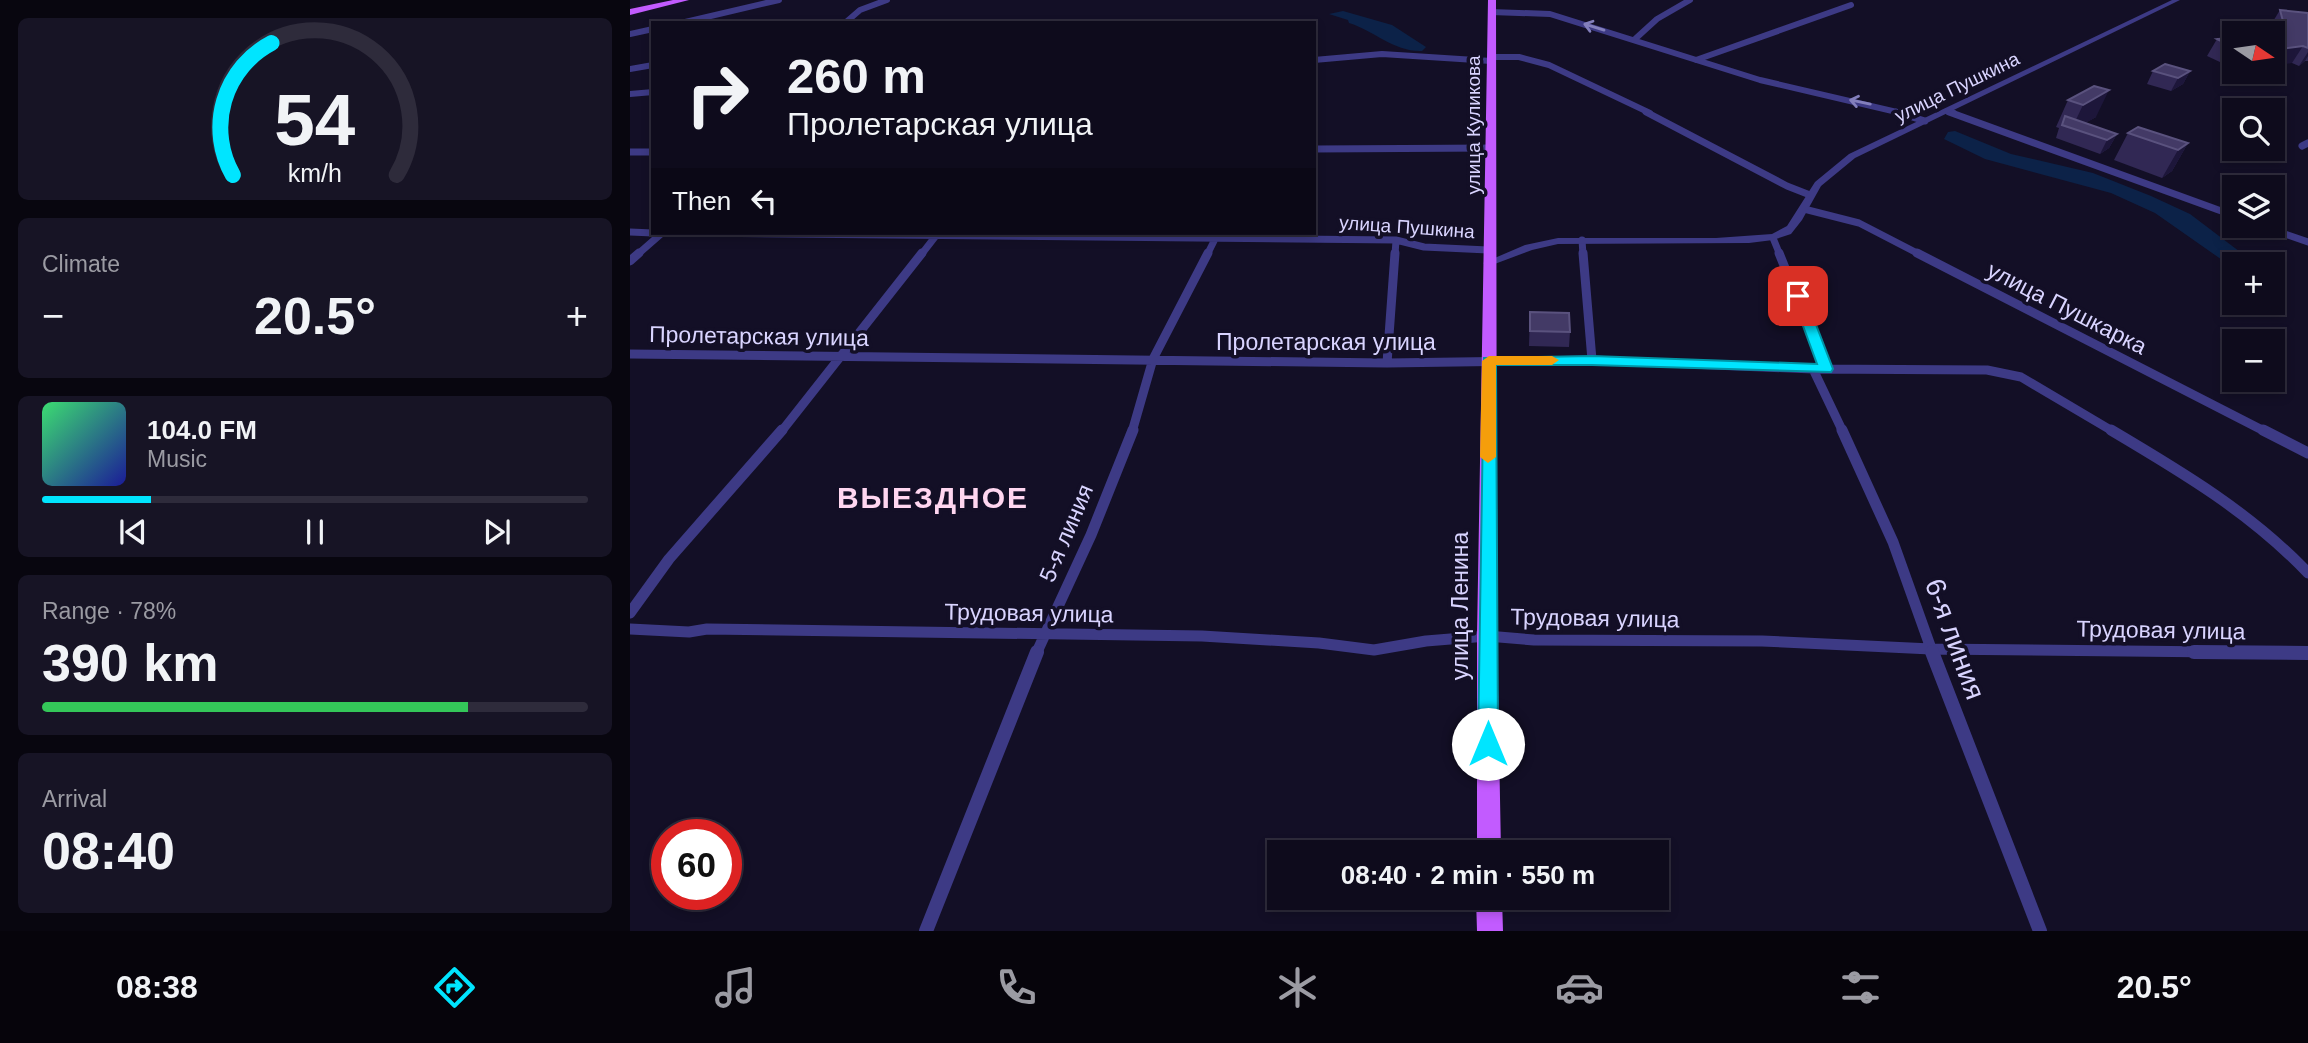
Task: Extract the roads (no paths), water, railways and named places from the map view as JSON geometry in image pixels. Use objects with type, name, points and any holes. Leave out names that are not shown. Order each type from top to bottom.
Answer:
[{"type":"main road","points":[[630,12],[685,0]]},
{"type":"main road","name":"улица Куликова","points":[[1489,361],[1491,6]]},
{"type":"main road","name":"улица Ленина","points":[[1489,361],[1489,840]]},
{"type":"main road","points":[[1489,910],[1490,931]]},
{"type":"street","points":[[690,21],[779,0]]},
{"type":"street","points":[[847,21],[860,10],[887,0]]},
{"type":"street","points":[[1634,40],[1657,19],[1690,0]]},
{"type":"street","name":"улица Пушкина","points":[[1217,235],[1396,240],[1424,247],[1489,256],[1582,240],[1745,241],[1773,238],[1788,232],[1810,195],[1840,163],[2177,0]]},
{"type":"street","points":[[1696,60],[1852,5]]},
{"type":"street","points":[[1491,6],[1544,13],[1760,80],[1884,108],[1925,121]]},
{"type":"street","points":[[630,34],[651,29]]},
{"type":"street","points":[[1316,60],[1382,54],[1491,59],[1519,57],[1549,65],[1613,94],[1787,186],[1810,195]]},
{"type":"street","points":[[630,69],[651,65]]},
{"type":"street","points":[[630,94],[651,92]]},
{"type":"street","points":[[1947,111],[2222,211]]},
{"type":"street","points":[[2308,142],[2302,146],[2308,148]]},
{"type":"street","points":[[1316,149],[1492,148]]},
{"type":"street","points":[[630,152],[651,152]]},
{"type":"street","name":"улица Пушкарка","points":[[1804,209],[1859,223],[2308,453]]},
{"type":"street","points":[[630,232],[651,233]]},
{"type":"street","points":[[2285,234],[2308,243]]},
{"type":"street","points":[[630,261],[660,235]]},
{"type":"street","points":[[630,613],[668,559],[805,404],[839,356],[935,235]]},
{"type":"street","name":"5-я линия","points":[[926,931],[1044,634],[1091,535],[1133,430],[1153,359],[1217,235]]},
{"type":"street","points":[[1773,238],[1826,369]]},
{"type":"street","points":[[1387,363],[1396,240]]},
{"type":"street","points":[[1582,240],[1592,360]]},
{"type":"street","name":"Пролетарская улица","points":[[630,355],[1387,363],[1592,360],[1813,369],[1987,370],[2021,377],[2192,477],[2285,549],[2308,573]]},
{"type":"street","name":"6-я линия","points":[[1813,369],[1874,499],[1922,614],[1931,649],[2040,931]]},
{"type":"street","name":"Трудовая улица","points":[[630,629],[689,632],[707,629],[1202,636],[1319,643],[1374,650],[1426,641],[1487,636],[1534,640],[1762,641],[1931,649],[2308,653]]},
{"type":"water","points":[[1343,11],[1392,25],[1426,47],[1422,51],[1393,45],[1349,23],[1348,20],[1329,14]]},
{"type":"water","points":[[1955,131],[2011,154],[2093,173],[2151,196],[2190,214],[2240,252],[2222,252],[2222,260],[2155,213],[2111,193],[1985,159],[1944,139],[1948,132]]},
{"type":"district","name":"ВЫЕЗДНОЕ","points":[[933,497]]}]
